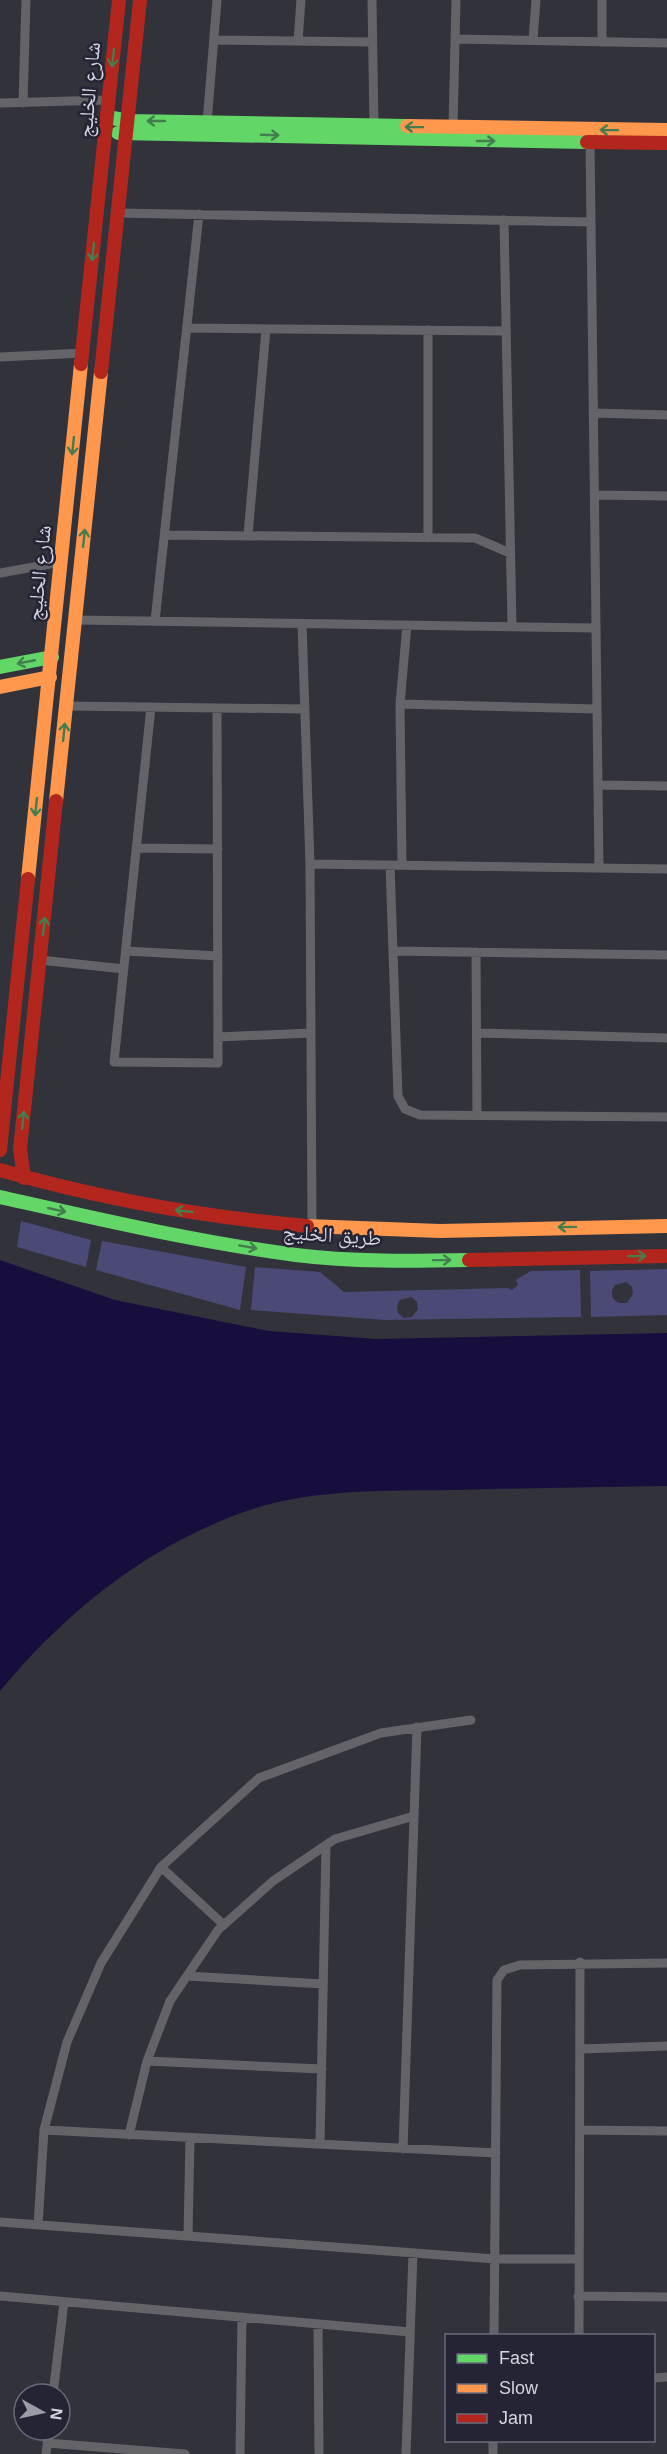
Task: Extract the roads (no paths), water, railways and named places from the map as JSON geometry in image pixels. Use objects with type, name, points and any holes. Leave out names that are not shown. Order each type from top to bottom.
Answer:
[{"type":"street","points":[[23,103],[26,0]]},
{"type":"street","name":"شارع الخليج","points":[[0,1150],[5,1048],[50,677],[119,0]]},
{"type":"street","points":[[24,1178],[20,1149],[140,0]]},
{"type":"street","points":[[207,123],[217,0]]},
{"type":"street","points":[[298,41],[301,0]]},
{"type":"street","points":[[372,0],[374,126]]},
{"type":"street","points":[[453,128],[456,0]]},
{"type":"street","points":[[532,40],[536,0]]},
{"type":"street","points":[[602,0],[602,42]]},
{"type":"street","points":[[455,39],[667,44]]},
{"type":"street","points":[[214,40],[372,42]]},
{"type":"street","points":[[0,103],[108,100]]},
{"type":"street","points":[[107,117],[128,128],[206,133],[414,141],[667,142]]},
{"type":"street","points":[[107,132],[128,128],[207,123],[667,130]]},
{"type":"street","points":[[590,142],[599,868]]},
{"type":"street","points":[[118,213],[591,222]]},
{"type":"street","points":[[155,621],[199,214]]},
{"type":"street","points":[[504,220],[512,627]]},
{"type":"street","points":[[187,328],[506,331]]},
{"type":"street","points":[[248,536],[266,329]]},
{"type":"street","points":[[428,330],[428,537]]},
{"type":"street","points":[[0,357],[83,353]]},
{"type":"street","points":[[593,413],[667,415]]},
{"type":"street","points":[[594,495],[667,496]]},
{"type":"street","points":[[165,535],[474,538],[510,553]]},
{"type":"street","points":[[0,573],[61,562]]},
{"type":"street","points":[[76,620],[596,628]]},
{"type":"street","points":[[302,624],[310,864],[312,1226]]},
{"type":"street","points":[[402,865],[400,704],[407,625]]},
{"type":"street","points":[[0,667],[52,657]]},
{"type":"street","points":[[0,687],[50,677]]},
{"type":"street","points":[[400,704],[597,709]]},
{"type":"street","points":[[67,706],[305,709]]},
{"type":"street","points":[[152,708],[114,1062],[218,1063],[218,708]]},
{"type":"street","points":[[598,785],[667,786]]},
{"type":"street","points":[[137,848],[218,849]]},
{"type":"street","points":[[310,864],[667,870]]},
{"type":"street","points":[[390,865],[398,1096],[405,1109],[420,1115],[667,1117]]},
{"type":"street","points":[[126,951],[218,956]]},
{"type":"street","points":[[393,951],[667,955]]},
{"type":"street","points":[[476,952],[477,1115]]},
{"type":"street","points":[[40,960],[124,969]]},
{"type":"street","points":[[218,1037],[311,1033]]},
{"type":"street","points":[[477,1033],[667,1038]]},
{"type":"street","name":"طريق الخليج","points":[[0,1170],[24,1178],[152,1207],[312,1226],[410,1231],[667,1226]]},
{"type":"street","name":"طريق الخليج","points":[[0,1197],[136,1228],[297,1256],[412,1261],[667,1256]]},
{"type":"street","points":[[38,2225],[44,2130],[67,2042],[101,1963],[161,1867],[259,1778],[381,1733],[471,1720]]},
{"type":"street","points":[[403,2149],[417,1727]]},
{"type":"street","points":[[129,2135],[147,2061],[170,2001],[224,1925],[273,1881],[335,1839],[414,1816]]},
{"type":"street","points":[[320,2144],[326,1845]]},
{"type":"street","points":[[161,1867],[224,1925]]},
{"type":"street","points":[[494,2334],[497,1980],[504,1970],[520,1965],[580,1962],[667,1963]]},
{"type":"street","points":[[579,2334],[580,1962]]},
{"type":"street","points":[[187,1977],[323,1984]]},
{"type":"street","points":[[580,2049],[667,2046]]},
{"type":"street","points":[[147,2061],[322,2069]]},
{"type":"street","points":[[44,2130],[496,2154]]},
{"type":"street","points":[[580,2130],[667,2131]]},
{"type":"street","points":[[189,2236],[190,2138]]},
{"type":"street","points":[[0,2222],[495,2259],[579,2259]]},
{"type":"street","points":[[406,2454],[413,2253]]},
{"type":"street","points":[[0,2296],[411,2332]]},
{"type":"street","points":[[578,2296],[667,2297]]},
{"type":"street","points":[[54,2382],[63,2302]]},
{"type":"street","points":[[240,2454],[242,2317]]},
{"type":"street","points":[[318,2324],[319,2454]]},
{"type":"street","points":[[46,2454],[47,2443],[185,2454]]}]
